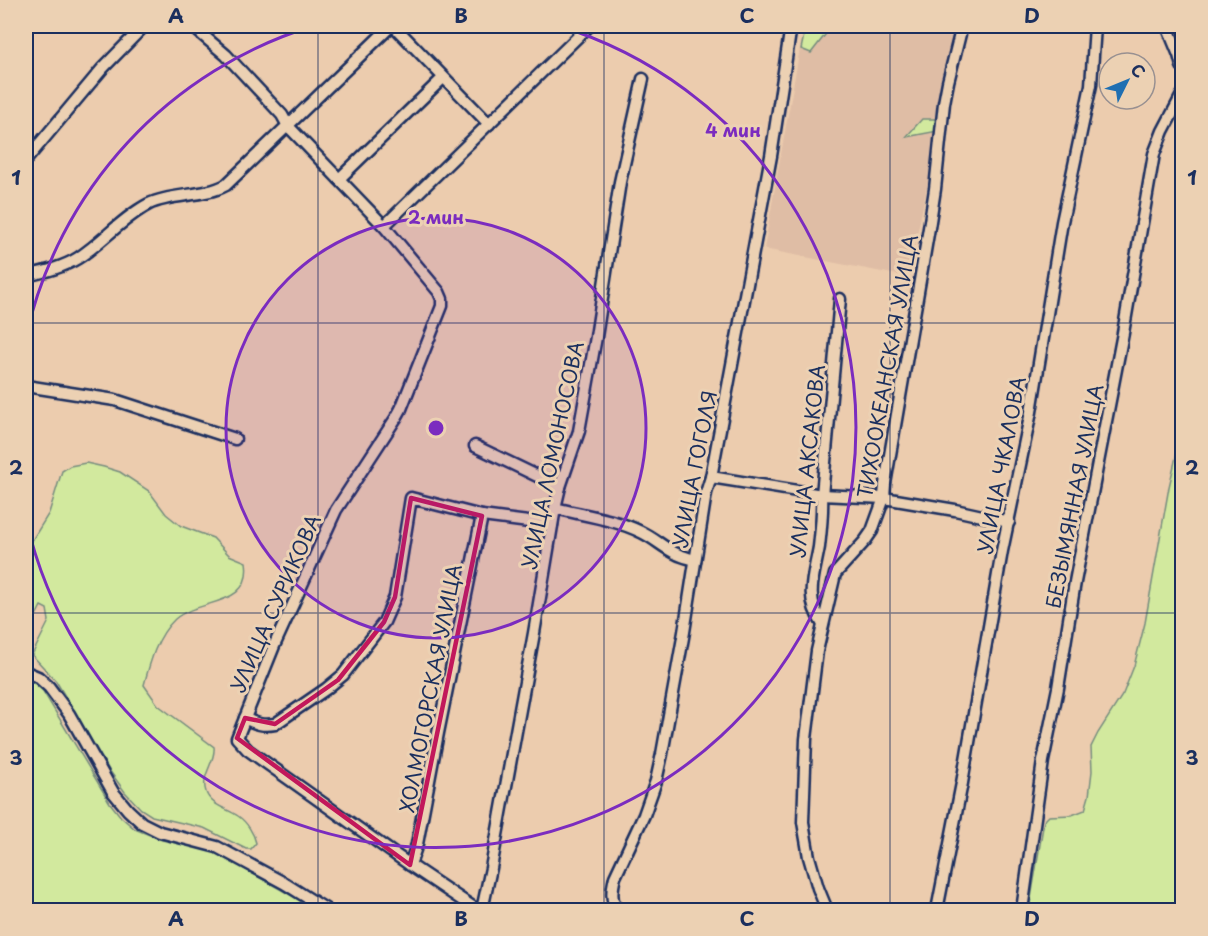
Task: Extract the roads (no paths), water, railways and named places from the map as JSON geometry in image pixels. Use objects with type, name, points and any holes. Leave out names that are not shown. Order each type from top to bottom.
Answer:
[{"type":"street","points":[[26,160],[97,75],[144,26]]},
{"type":"street","points":[[192,26],[234,64],[282,115],[288,126],[384,226],[589,26]]},
{"type":"street","points":[[26,275],[42,273],[79,257],[150,204],[226,185],[393,26],[489,124]]},
{"type":"street","name":"УЛИЦА ГОГОЛЯ","points":[[618,910],[613,900],[615,877],[644,815],[656,781],[662,754],[706,493],[711,477],[771,156],[791,26]]},
{"type":"street","name":"ТИХООКЕАНСКАЯ УЛИЦА","points":[[827,910],[809,857],[803,822],[806,739],[817,651],[835,574],[872,531],[884,498],[935,189],[944,103],[962,26]]},
{"type":"street","name":"УЛИЦА ЧКАЛОВА","points":[[937,910],[962,783],[1002,551],[1031,412],[1062,222],[1091,86],[1095,26]]},
{"type":"street","points":[[1167,26],[1182,66]]},
{"type":"street","points":[[339,179],[444,78]]},
{"type":"street","name":"УЛИЦА ЛОМОНОСОВА","points":[[482,910],[530,657],[555,508],[579,431],[620,182],[643,79]]},
{"type":"street","name":"БЕЗЫМЯННАЯ УЛИЦА","points":[[1022,910],[1043,761],[1154,154],[1182,95]]},
{"type":"street","name":"УЛИЦА СУРИКОВА","points":[[384,226],[439,292],[442,299],[441,306],[401,408],[336,510],[274,646],[245,718],[256,724],[275,724],[338,680],[373,637],[384,622],[395,597],[411,498],[482,516]]},
{"type":"street","name":"УЛИЦА АКСАКОВА","points":[[822,623],[812,604],[812,579],[823,512],[822,495],[840,299]]},
{"type":"street","points":[[26,386],[116,400],[235,439]]},
{"type":"street","points":[[475,446],[560,487]]},
{"type":"street","points":[[711,477],[822,495],[884,498],[1009,522]]},
{"type":"street","points":[[555,508],[633,528],[657,540],[675,553],[695,560]]},
{"type":"street","points":[[482,516],[552,525]]},
{"type":"street","name":"ХОЛМОГОРСКАЯ УЛИЦА","points":[[410,865],[417,844],[482,516]]},
{"type":"street","points":[[26,672],[38,676],[49,687],[69,714],[113,792],[141,823],[160,832],[217,847],[327,910]]},
{"type":"street","points":[[245,718],[237,738],[248,750],[477,910]]}]
